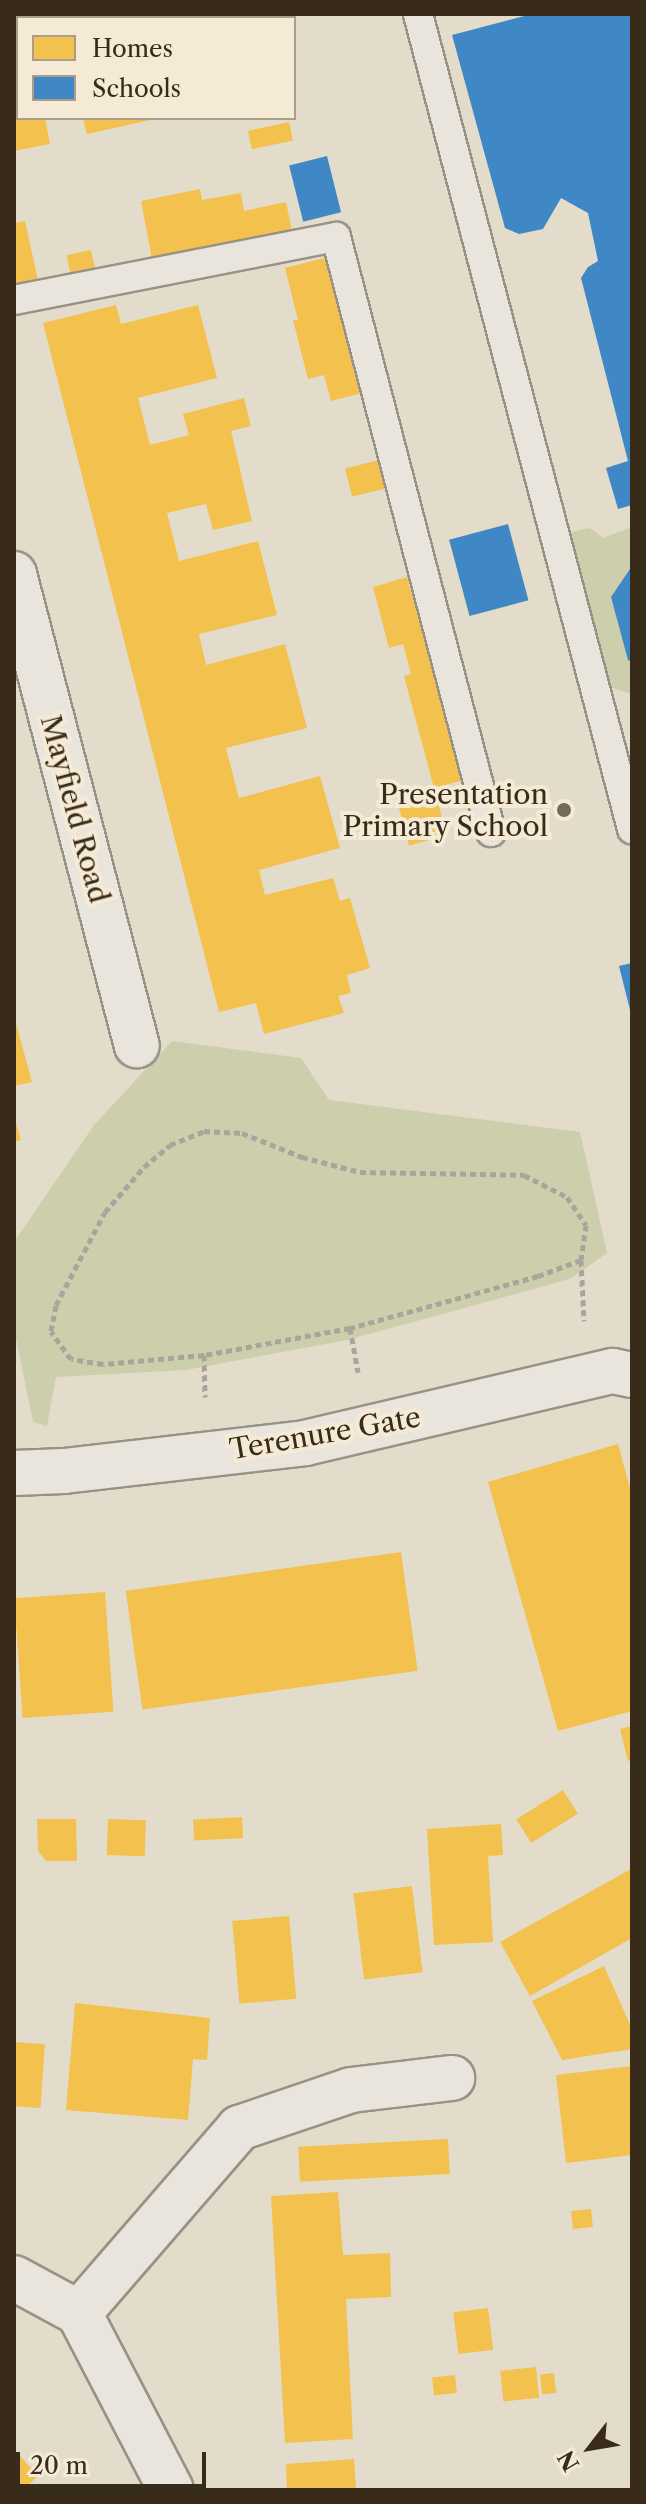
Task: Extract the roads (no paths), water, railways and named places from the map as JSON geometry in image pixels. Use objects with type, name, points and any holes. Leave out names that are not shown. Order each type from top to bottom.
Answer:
[{"type":"street","name":"Mayfield Road","points":[[14,574],[137,1045]]},
{"type":"street","name":"Terenure Gate","points":[[14,1473],[64,1471],[305,1443],[613,1371],[632,1375]]},
{"type":"street","points":[[79,2313],[239,2128],[351,2090],[452,2078]]},
{"type":"street","points":[[14,2278],[79,2313],[171,2490]]},
{"type":"lane","points":[[418,14],[632,829]]},
{"type":"lane","points":[[14,300],[336,237],[491,832]]},
{"type":"place","name":"Presentation Primary School","points":[[564,810]]}]
